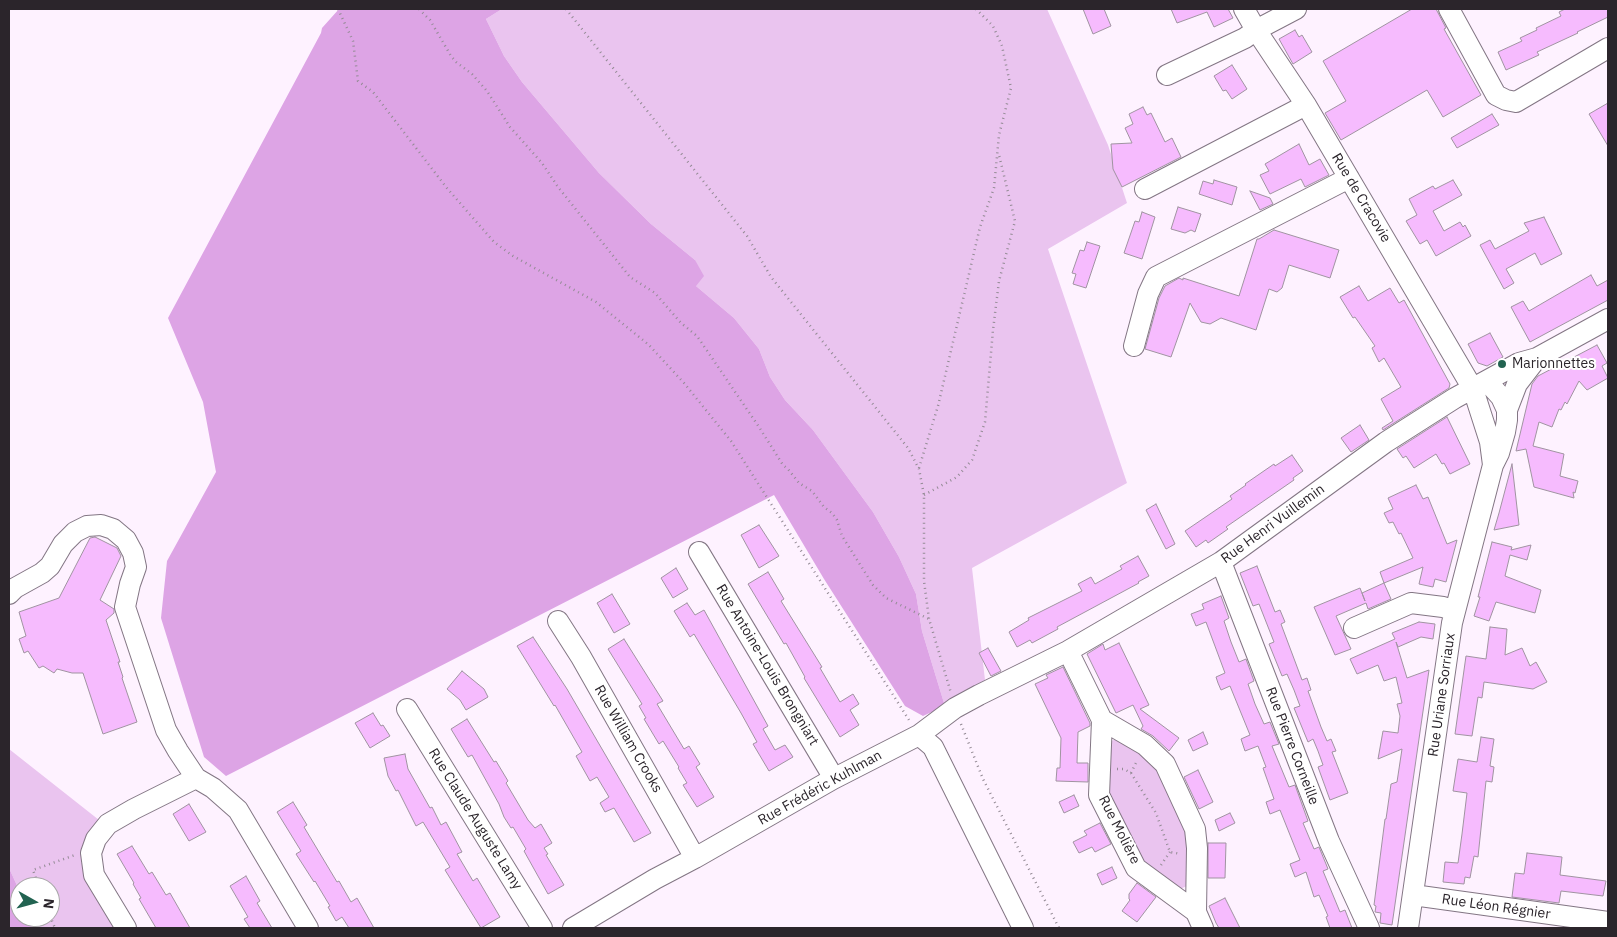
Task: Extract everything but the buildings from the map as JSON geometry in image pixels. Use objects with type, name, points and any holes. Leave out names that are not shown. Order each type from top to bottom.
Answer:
[{"type":"street","name":"Rue de Cracovie","points":[[1244,9],[1306,105],[1478,391]]},
{"type":"street","points":[[1167,75],[1245,38],[1256,30],[1296,9]]},
{"type":"street","points":[[1449,9],[1496,95],[1506,100],[1516,102],[1608,48]]},
{"type":"street","points":[[1145,189],[1306,105]]},
{"type":"street","points":[[1134,346],[1148,294],[1156,277],[1349,178]]},
{"type":"street","points":[[1537,358],[1608,319]]},
{"type":"street","name":"Rue Henri Vuillemin","points":[[1068,651],[1221,562],[1386,442],[1455,398],[1478,391],[1519,363],[1537,358]]},
{"type":"street","name":"Rue Uriane Sorriaux","points":[[1408,928],[1455,611],[1493,465],[1500,453],[1505,432],[1507,410],[1517,384],[1537,358]]},
{"type":"street","points":[[1478,391],[1484,407],[1507,410]]},
{"type":"street","name":"Rue Uriane Sorriaux","points":[[1478,391],[1490,442],[1493,465]]},
{"type":"street","points":[[9,594],[15,588],[42,573],[50,566],[63,544],[75,532],[87,526],[101,526],[113,529],[126,540],[133,552],[136,567],[125,607],[166,730],[196,778],[213,788],[238,810],[308,928]]},
{"type":"street","name":"Rue Antoine-Louis Brongniart","points":[[699,552],[833,779]]},
{"type":"street","name":"Rue Pierre Corneille","points":[[1221,562],[1329,841],[1369,928]]},
{"type":"street","points":[[1354,628],[1411,603],[1442,607],[1455,611]]},
{"type":"street","name":"Rue William Crooks","points":[[558,621],[581,657],[695,858]]},
{"type":"street","name":"Rue Frédéric Kuhlman","points":[[573,928],[655,879],[833,779],[919,735],[955,708],[1068,651]]},
{"type":"street","name":"Rue Molière","points":[[1068,651],[1102,720],[1099,795],[1136,868],[1199,920]]},
{"type":"street","name":"Rue Claude Auguste Lamy","points":[[407,709],[542,928]]},
{"type":"street","name":"Rue Molière","points":[[1102,720],[1144,745],[1164,764],[1196,829],[1199,920]]},
{"type":"street","points":[[919,735],[933,746],[1023,928]]},
{"type":"street","points":[[126,928],[94,875],[91,853],[96,838],[108,824],[143,804],[196,778]]},
{"type":"street","name":"Rue Léon Régnier","points":[[1413,895],[1608,922]]},
{"type":"path","points":[[338,9],[353,41],[358,81],[373,92],[446,187],[494,242],[513,256],[596,302],[648,345],[684,382],[731,441],[770,505],[919,735]]},
{"type":"path","points":[[419,9],[430,20],[451,56],[472,74],[487,91],[510,127],[542,163],[558,187],[630,277],[655,293],[681,323],[696,336],[783,465],[799,483],[812,491],[837,520],[842,536],[873,585],[886,598],[929,619]]},
{"type":"path","points":[[566,9],[747,236],[771,277],[908,448],[919,469],[924,495],[924,581],[929,619],[955,708],[983,779],[1059,928]]},
{"type":"path","points":[[919,469],[938,406],[980,227],[994,188],[999,135],[1011,88],[1002,46],[993,26],[976,9]]},
{"type":"path","points":[[924,495],[957,477],[972,460],[985,422],[993,330],[1000,281],[1015,221],[998,151]]},
{"type":"path","points":[[1101,768],[1124,769],[1131,773],[1156,813],[1170,852],[1197,857]]},
{"type":"path","points":[[36,877],[33,870],[71,855],[91,853]]},
{"type":"shaded area","points":[[339,9],[502,9],[486,19],[504,56],[522,82],[599,173],[651,224],[695,260],[704,276],[696,286],[734,318],[759,349],[770,377],[785,400],[813,430],[873,512],[899,557],[916,594],[922,631],[944,703],[934,711],[923,716],[905,706],[824,579],[774,495],[226,776],[204,757],[161,618],[167,561],[216,472],[203,402],[168,318],[322,28]]},
{"type":"shaded area","points":[[502,9],[1047,9],[1108,145],[1127,203],[1048,249],[1127,483],[972,568],[985,680],[944,703],[922,631],[916,594],[899,557],[873,512],[813,430],[785,400],[770,377],[759,349],[734,318],[696,286],[695,260],[651,224],[599,173],[522,82],[504,56],[486,19]]},
{"type":"shaded area","points":[[1117,739],[1151,760],[1163,774],[1194,838],[1187,886],[1180,889],[1139,863],[1106,792],[1106,748],[1111,741]]},
{"type":"shaded area","points":[[9,749],[99,820],[81,862],[117,928],[36,928],[60,927],[60,877],[13,877],[9,868]]},
{"type":"shaded area","points":[[9,868],[13,877],[10,877],[10,927],[36,928],[9,928]]},
{"type":"place","name":"Marionnettes","points":[[1502,364]]}]
